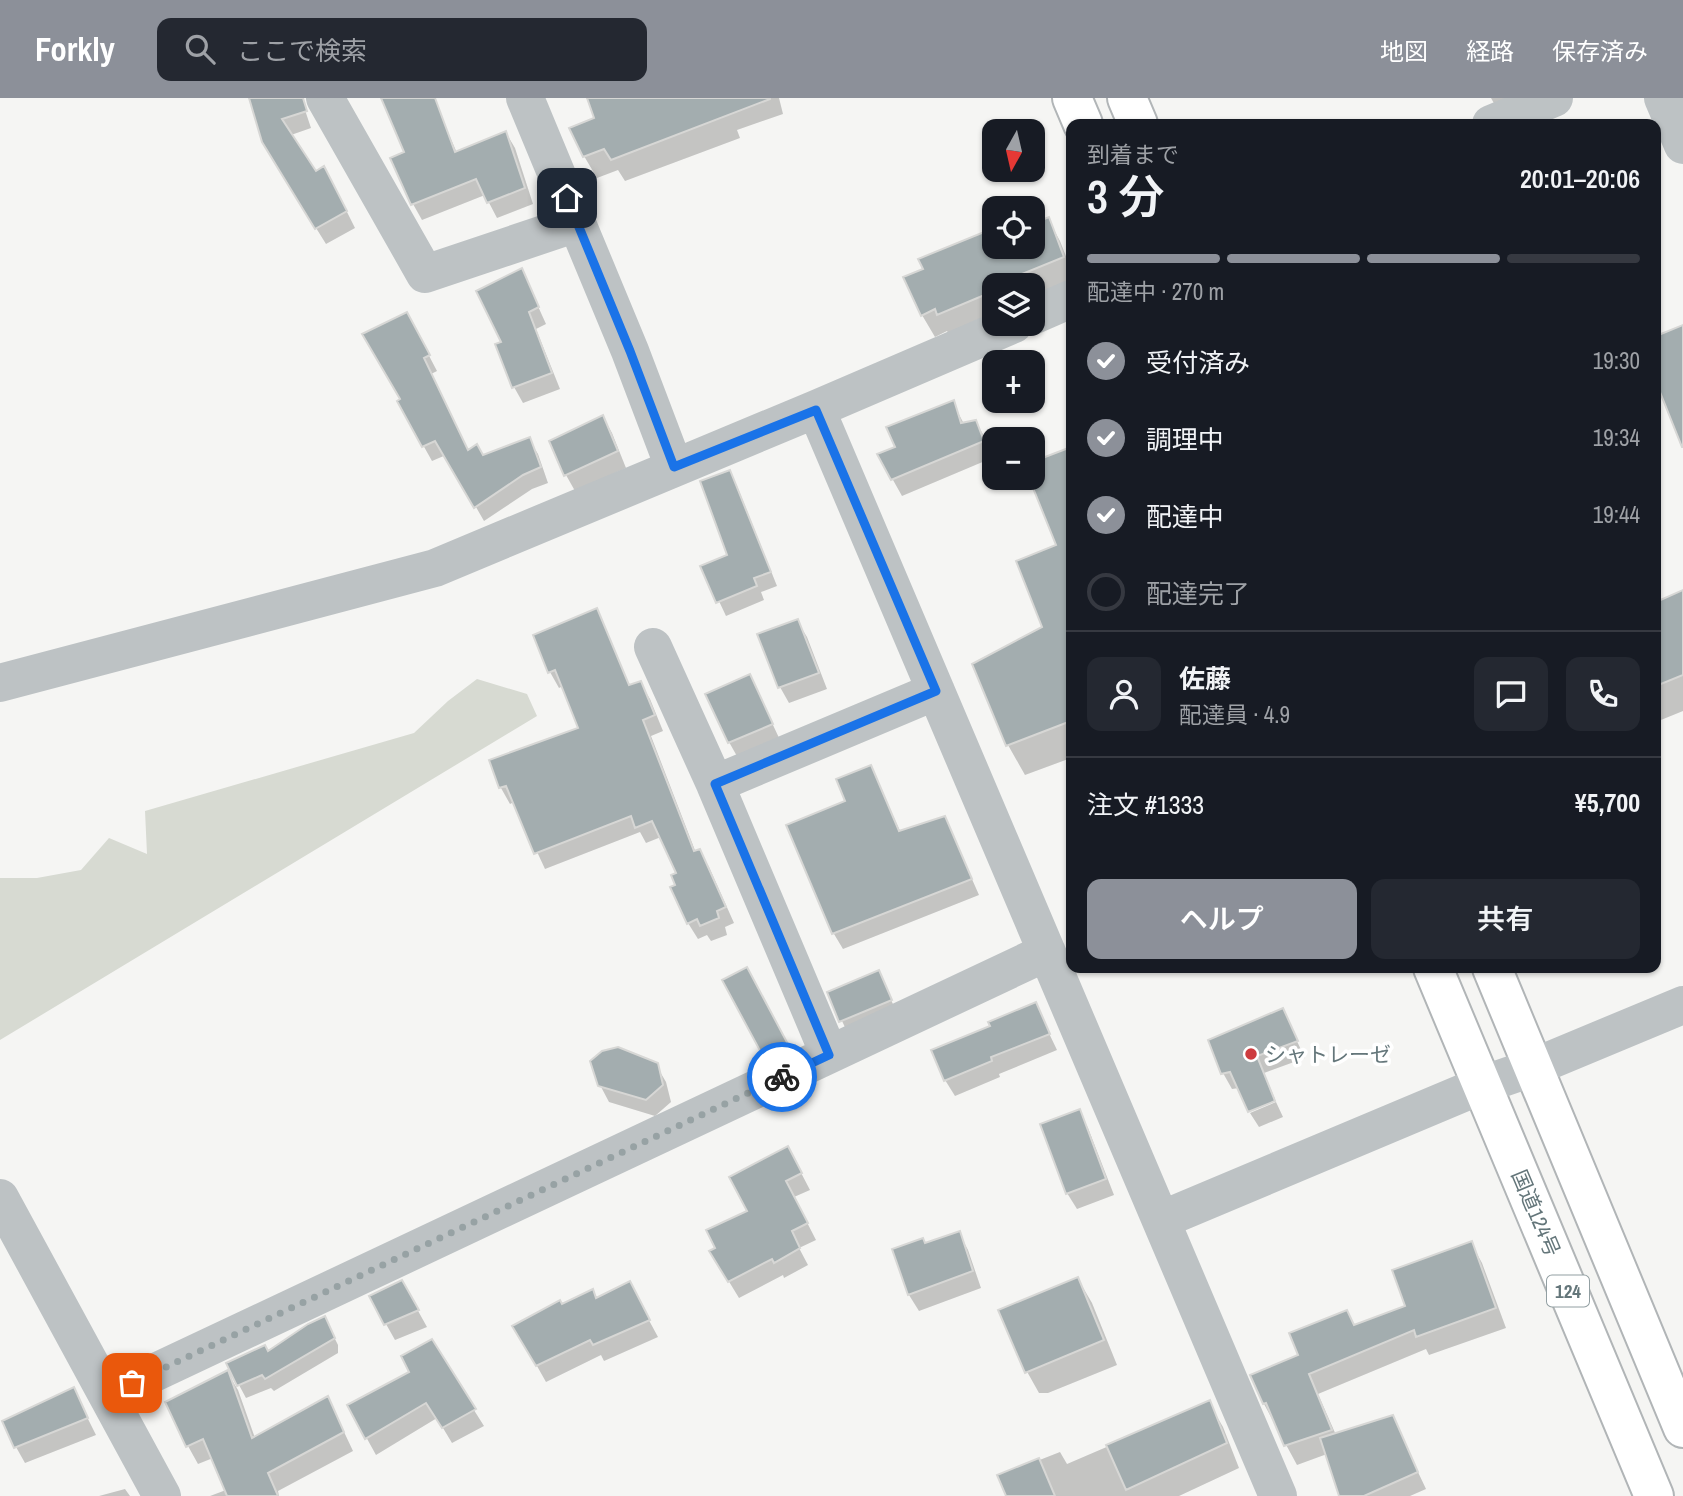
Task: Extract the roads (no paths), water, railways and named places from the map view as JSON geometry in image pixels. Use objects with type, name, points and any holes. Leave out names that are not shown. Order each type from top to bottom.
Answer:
[{"type":"highway","points":[[1072,98],[1081,119]]},
{"type":"highway","points":[[1127,98],[1136,119]]},
{"type":"highway","name":"国道124号","points":[[1435,973],[1654,1496]]},
{"type":"highway","name":"124","points":[[1494,973],[1683,1428]]},
{"type":"street","points":[[325,98],[425,274],[577,222]]},
{"type":"street","points":[[525,98],[630,351],[674,467]]},
{"type":"street","points":[[1503,119],[1554,98]]},
{"type":"street","points":[[1663,98],[1683,145]]},
{"type":"street","points":[[1045,310],[1066,301]]},
{"type":"street","points":[[0,683],[435,568],[816,410],[986,336]]},
{"type":"street","points":[[816,410],[1161,1220],[1267,1492]]},
{"type":"street","points":[[653,647],[715,784],[829,1055]]},
{"type":"street","points":[[715,784],[936,691]]},
{"type":"street","points":[[107,1395],[1047,952]]},
{"type":"street","points":[[1161,1220],[1683,1005]]},
{"type":"street","points":[[0,1198],[162,1496]]},
{"type":"place","name":"シャトレーゼ","points":[[1251,1054]]}]
